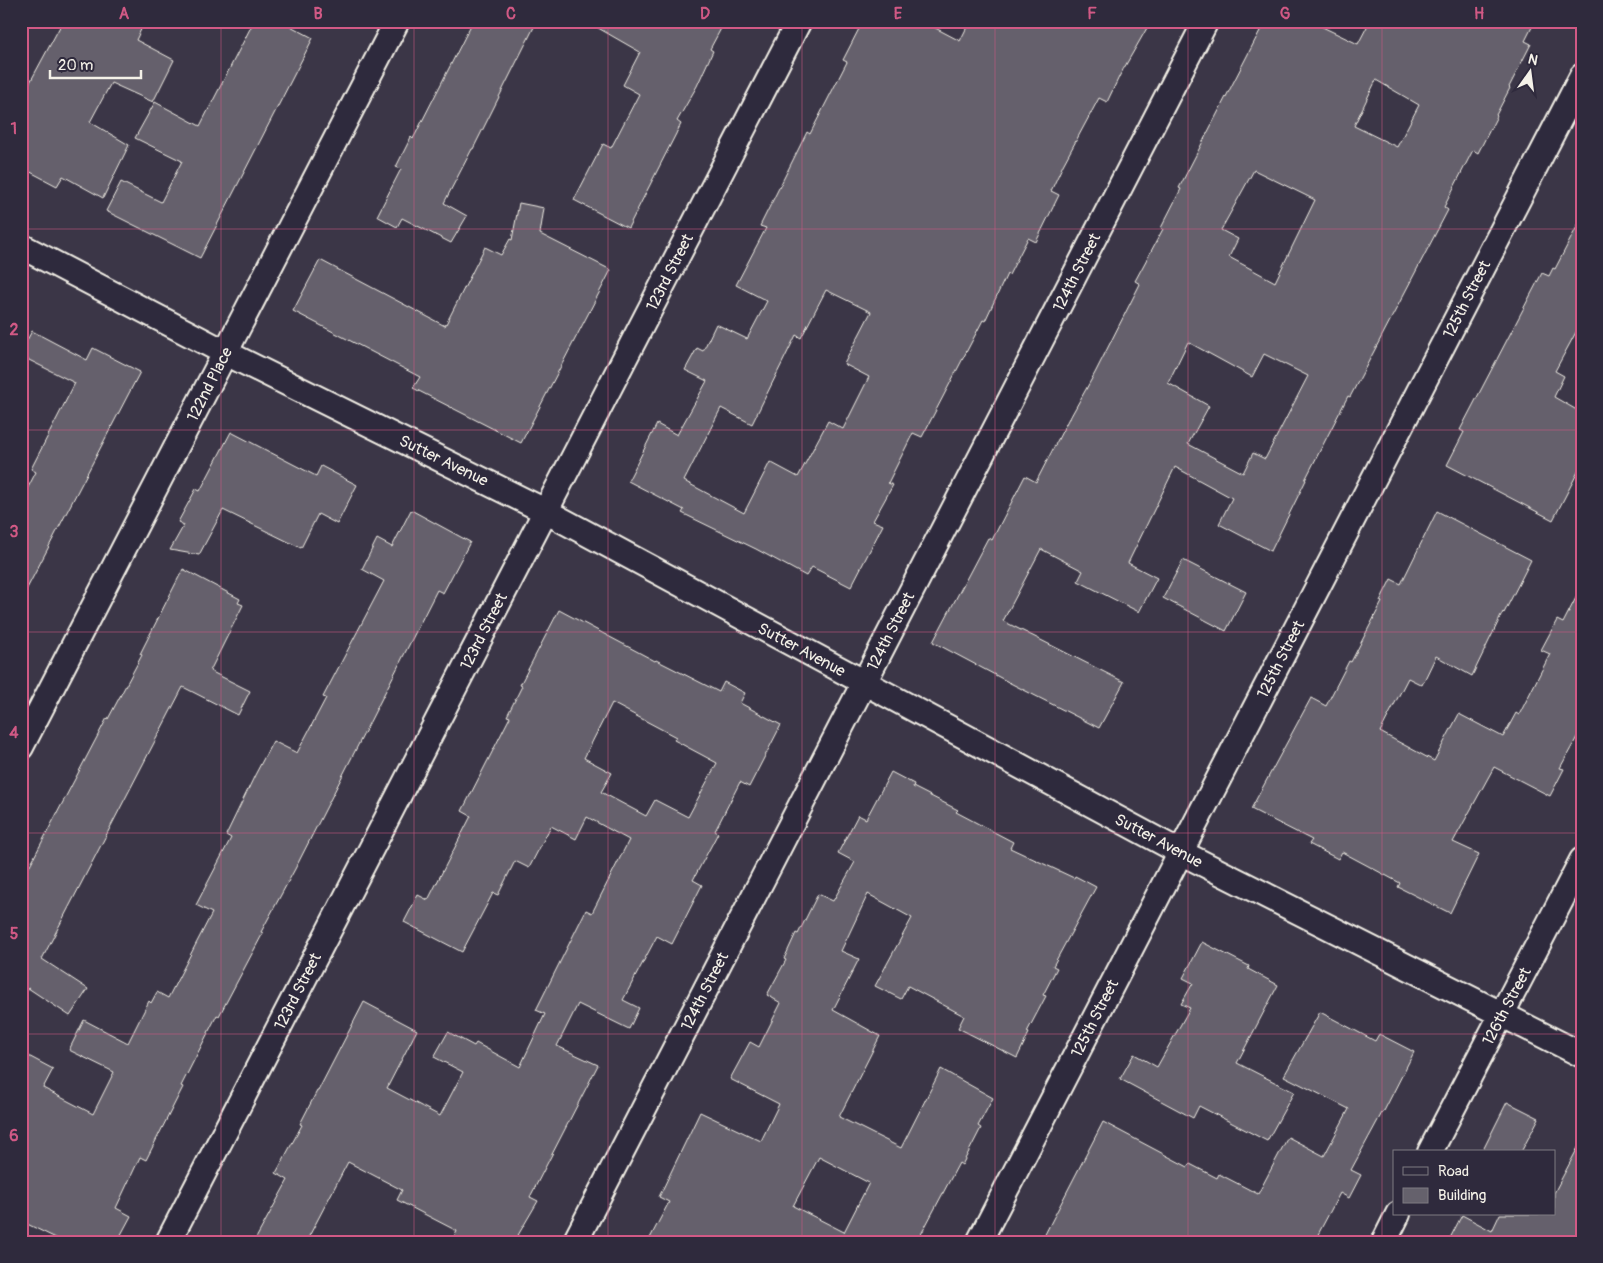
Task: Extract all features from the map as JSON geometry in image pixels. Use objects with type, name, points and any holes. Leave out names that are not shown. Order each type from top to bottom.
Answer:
[{"type":"street","name":"122nd Place","points":[[21,747],[397,21]]},
{"type":"street","name":"123rd Street","points":[[168,1242],[799,21]]},
{"type":"street","name":"124th Street","points":[[574,1242],[1206,21]]},
{"type":"street","name":"125th Street","points":[[979,1242],[1582,76]]},
{"type":"street","name":"Sutter Avenue","points":[[21,246],[226,353],[546,511],[1180,852],[1582,1055]]},
{"type":"street","name":"126th Street","points":[[1431,1150],[1582,860]]},
{"type":"street","points":[[1384,1242],[1397,1216]]},
{"type":"building","points":[[63,21],[145,21],[136,40],[174,60],[153,102],[111,83],[90,122],[129,145],[103,198],[63,176],[57,186],[21,167],[21,99]]},
{"type":"building","points":[[254,21],[281,21],[313,38],[200,258],[106,211],[121,182],[161,202],[182,161],[135,138],[155,102],[200,126]]},
{"type":"building","points":[[473,21],[537,21],[444,203],[467,216],[451,243],[402,218],[397,227],[377,216],[401,169],[396,167],[411,137],[413,139]]},
{"type":"building","points":[[586,21],[725,21],[710,49],[713,51],[697,86],[677,121],[681,124],[628,228],[574,200],[603,144],[611,148],[639,94],[623,85],[640,52]]},
{"type":"building","points":[[863,21],[922,21],[960,41],[970,21],[1151,21],[1107,102],[1099,98],[1063,165],[1051,191],[1059,195],[1036,242],[1028,238],[1009,275],[1007,274],[985,321],[983,320],[922,437],[913,433],[888,483],[893,485],[873,521],[883,525],[851,587],[812,567],[806,576],[682,513],[684,510],[628,481],[657,424],[677,435],[707,381],[685,370],[697,348],[703,351],[716,324],[747,339],[767,301],[736,285],[766,228],[760,226],[807,132],[810,134],[847,62],[843,60]],"holes":[[[826,290],[871,312],[844,364],[869,377],[843,429],[828,421],[798,477],[770,462],[744,513],[684,481],[721,408],[752,424],[796,335],[801,338]]]},
{"type":"building","points":[[1265,21],[1310,21],[1358,44],[1370,21],[1535,21],[1525,41],[1531,44],[1509,87],[1497,116],[1478,153],[1473,150],[1444,207],[1448,210],[1350,397],[1348,396],[1271,551],[1219,524],[1232,498],[1175,467],[1128,563],[1157,578],[1139,612],[1078,581],[1083,571],[1041,549],[1003,621],[1124,682],[1099,728],[933,642],[988,538],[992,540],[1025,476],[1036,482],[1095,373],[1140,284],[1135,281],[1163,229],[1161,228],[1181,189],[1179,188]],"holes":[[[1376,80],[1419,105],[1397,147],[1354,126]],[[1254,170],[1315,200],[1275,282],[1229,257],[1238,239],[1221,230]],[[1188,342],[1252,377],[1264,354],[1308,376],[1265,459],[1253,453],[1243,473],[1188,444],[1209,406],[1168,383]]]},
{"type":"building","points":[[519,203],[544,208],[540,234],[611,270],[521,443],[413,388],[420,377],[293,311],[320,260],[445,326],[485,247],[501,255],[510,239],[512,240]]},
{"type":"building","points":[[1582,217],[1582,321],[1555,371],[1564,376],[1554,397],[1582,413],[1582,464],[1553,520],[1447,465],[1464,432],[1460,430],[1542,273],[1549,276],[1553,268],[1555,269]]},
{"type":"building","points":[[32,331],[87,360],[93,348],[140,372],[21,600],[21,501],[36,472],[31,469],[75,383],[21,356],[21,351]]},
{"type":"building","points":[[231,432],[316,476],[321,466],[357,485],[337,524],[318,514],[301,548],[223,510],[199,555],[170,550],[184,525],[178,522],[196,489],[200,491]]},
{"type":"building","points":[[411,510],[470,542],[443,593],[437,590],[261,932],[263,933],[219,1016],[217,1015],[146,1160],[140,1157],[116,1208],[131,1216],[117,1242],[64,1242],[21,1221],[21,1052],[53,1069],[43,1088],[93,1114],[114,1072],[69,1050],[84,1020],[128,1043],[149,1001],[151,1003],[157,992],[168,998],[212,913],[196,905],[231,838],[226,835],[255,775],[273,741],[297,753],[326,698],[323,697],[384,581],[362,569],[377,539],[392,547]]},
{"type":"building","points":[[1437,511],[1531,560],[1472,676],[1436,656],[1422,685],[1408,678],[1380,732],[1434,761],[1459,714],[1503,737],[1516,713],[1519,715],[1550,654],[1541,650],[1557,620],[1563,623],[1582,586],[1582,728],[1560,768],[1564,769],[1550,796],[1494,767],[1453,842],[1479,854],[1450,913],[1398,887],[1400,883],[1342,852],[1338,859],[1309,844],[1312,840],[1251,809],[1311,698],[1326,706],[1382,602],[1380,601],[1391,579],[1401,584]]},
{"type":"building","points":[[1183,560],[1246,592],[1226,631],[1163,598]]},
{"type":"building","points":[[183,569],[240,599],[238,603],[243,605],[210,671],[250,691],[238,715],[183,687],[42,959],[88,989],[70,1016],[28,988],[21,1000],[21,882],[142,655],[140,654]]},
{"type":"building","points":[[559,610],[655,661],[719,692],[724,682],[745,693],[740,703],[781,725],[749,787],[740,782],[715,831],[718,833],[693,880],[702,885],[672,944],[657,936],[623,1000],[639,1008],[629,1029],[578,1004],[557,1046],[598,1065],[530,1197],[538,1201],[514,1242],[452,1242],[457,1231],[397,1200],[402,1190],[348,1162],[306,1242],[254,1242],[288,1180],[276,1173],[364,1002],[417,1030],[387,1088],[440,1116],[463,1072],[434,1057],[448,1032],[474,1046],[476,1043],[520,1067],[545,1014],[536,1010],[586,910],[592,913],[629,840],[587,817],[576,839],[551,826],[529,868],[515,861],[498,895],[493,893],[462,952],[404,922],[418,895],[428,900],[471,816],[462,811],[510,717],[507,716],[522,686],[520,685]],"holes":[[[612,703],[676,737],[674,740],[717,763],[688,817],[655,800],[646,816],[601,792],[612,773],[584,758]]]},
{"type":"building","points":[[891,772],[914,784],[913,787],[958,810],[956,812],[1013,842],[1010,848],[1096,887],[1053,966],[1057,968],[1043,995],[1046,996],[1027,1032],[1029,1033],[1017,1058],[958,1028],[964,1016],[908,986],[901,999],[875,986],[912,918],[868,894],[841,951],[859,959],[833,1010],[880,1036],[839,1117],[901,1148],[941,1069],[993,1098],[978,1126],[981,1128],[962,1165],[959,1163],[917,1242],[648,1242],[669,1202],[659,1197],[700,1112],[761,1141],[779,1104],[730,1079],[750,1042],[759,1047],[781,1003],[767,995],[786,960],[784,959],[796,933],[798,934],[818,894],[833,901],[855,862],[838,853],[858,815],[866,819]],"holes":[[[819,1157],[869,1183],[844,1232],[793,1206]]]},
{"type":"building","points":[[1202,942],[1249,966],[1248,969],[1278,985],[1237,1063],[1294,1092],[1267,1141],[1199,1106],[1193,1118],[1120,1079],[1134,1054],[1157,1067],[1190,1008],[1181,1004],[1193,983],[1183,978]]},
{"type":"building","points":[[1320,1012],[1375,1041],[1379,1034],[1414,1052],[1351,1170],[1361,1175],[1349,1198],[1340,1193],[1314,1242],[1041,1242],[1103,1122],[1188,1167],[1190,1164],[1217,1178],[1219,1174],[1258,1194],[1288,1137],[1324,1156],[1349,1109],[1284,1076]]},
{"type":"building","points":[[1507,1102],[1539,1118],[1522,1150],[1483,1150]]},
{"type":"building","points":[[1582,1140],[1582,1242],[1448,1242],[1461,1216],[1492,1231],[1499,1216],[1556,1216],[1556,1189]]}]
